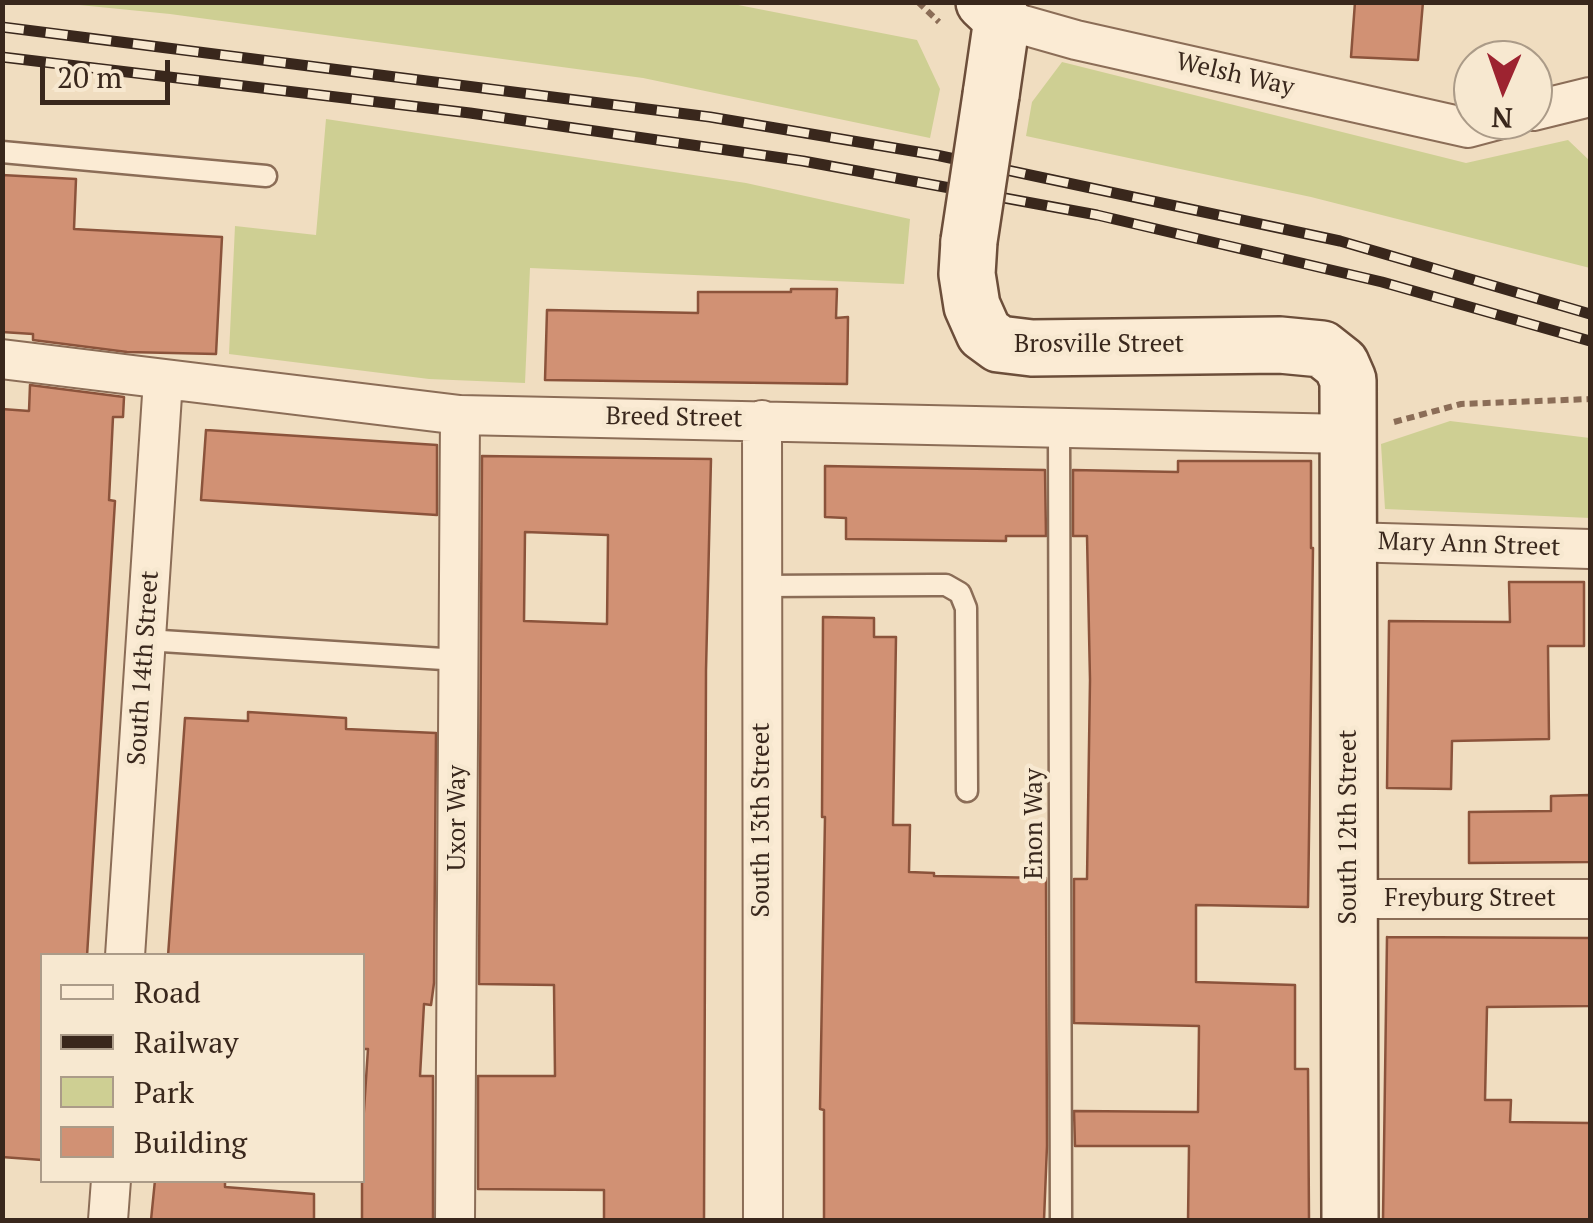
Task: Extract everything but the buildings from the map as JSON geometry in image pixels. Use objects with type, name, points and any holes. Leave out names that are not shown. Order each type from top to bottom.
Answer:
[{"type":"street","name":"Brosville Street","points":[[993,10],[991,95],[967,274],[972,306],[984,333],[999,344],[1032,348],[1280,344],[1322,349],[1341,364],[1348,380],[1349,434]]},
{"type":"street","name":"Welsh Way","points":[[993,10],[1076,40],[1453,118]]},
{"type":"street","points":[[1553,106],[1590,97]]},
{"type":"street","name":"Breed Street","points":[[2,359],[460,415],[1349,434]]},
{"type":"street","name":"South 14th Street","points":[[126,953],[163,380]]},
{"type":"street","name":"Uxor Way","points":[[455,1220],[460,415]]},
{"type":"street","name":"South 13th Street","points":[[762,420],[763,1220]]},
{"type":"street","name":"South 12th Street","points":[[1349,434],[1350,1220]]},
{"type":"street","name":"Mary Ann Street","points":[[1348,542],[1590,549]]},
{"type":"street","name":"Freyburg Street","points":[[1350,898],[1590,899]]},
{"type":"street","points":[[108,1220],[111,1183]]},
{"type":"lane","points":[[2,152],[266,176]]},
{"type":"lane","name":"Enon Way","points":[[1059,427],[1061,1220]]},
{"type":"lane","points":[[762,586],[932,585],[960,592],[966,608],[967,791]]},
{"type":"lane","points":[[146,640],[458,660]]},
{"type":"path","points":[[1349,434],[1461,404],[1590,400]]},
{"type":"green space","points":[[59,3],[728,3],[917,40],[940,89],[930,138],[643,78],[170,14]]},
{"type":"green space","points":[[1062,62],[1466,163],[1568,140],[1590,161],[1590,268],[1311,197],[1026,136],[1032,102]]},
{"type":"green space","points":[[326,119],[746,183],[910,219],[904,284],[530,268],[525,383],[429,379],[229,354],[235,226],[316,235]]},
{"type":"green space","points":[[1450,421],[1590,438],[1590,518],[1385,509],[1381,444]]},
{"type":"railway","points":[[2,27],[710,117],[936,155],[1340,241],[1590,314]]},
{"type":"railway","points":[[2,57],[470,113],[803,161],[1097,215],[1382,282],[1590,341]]}]
